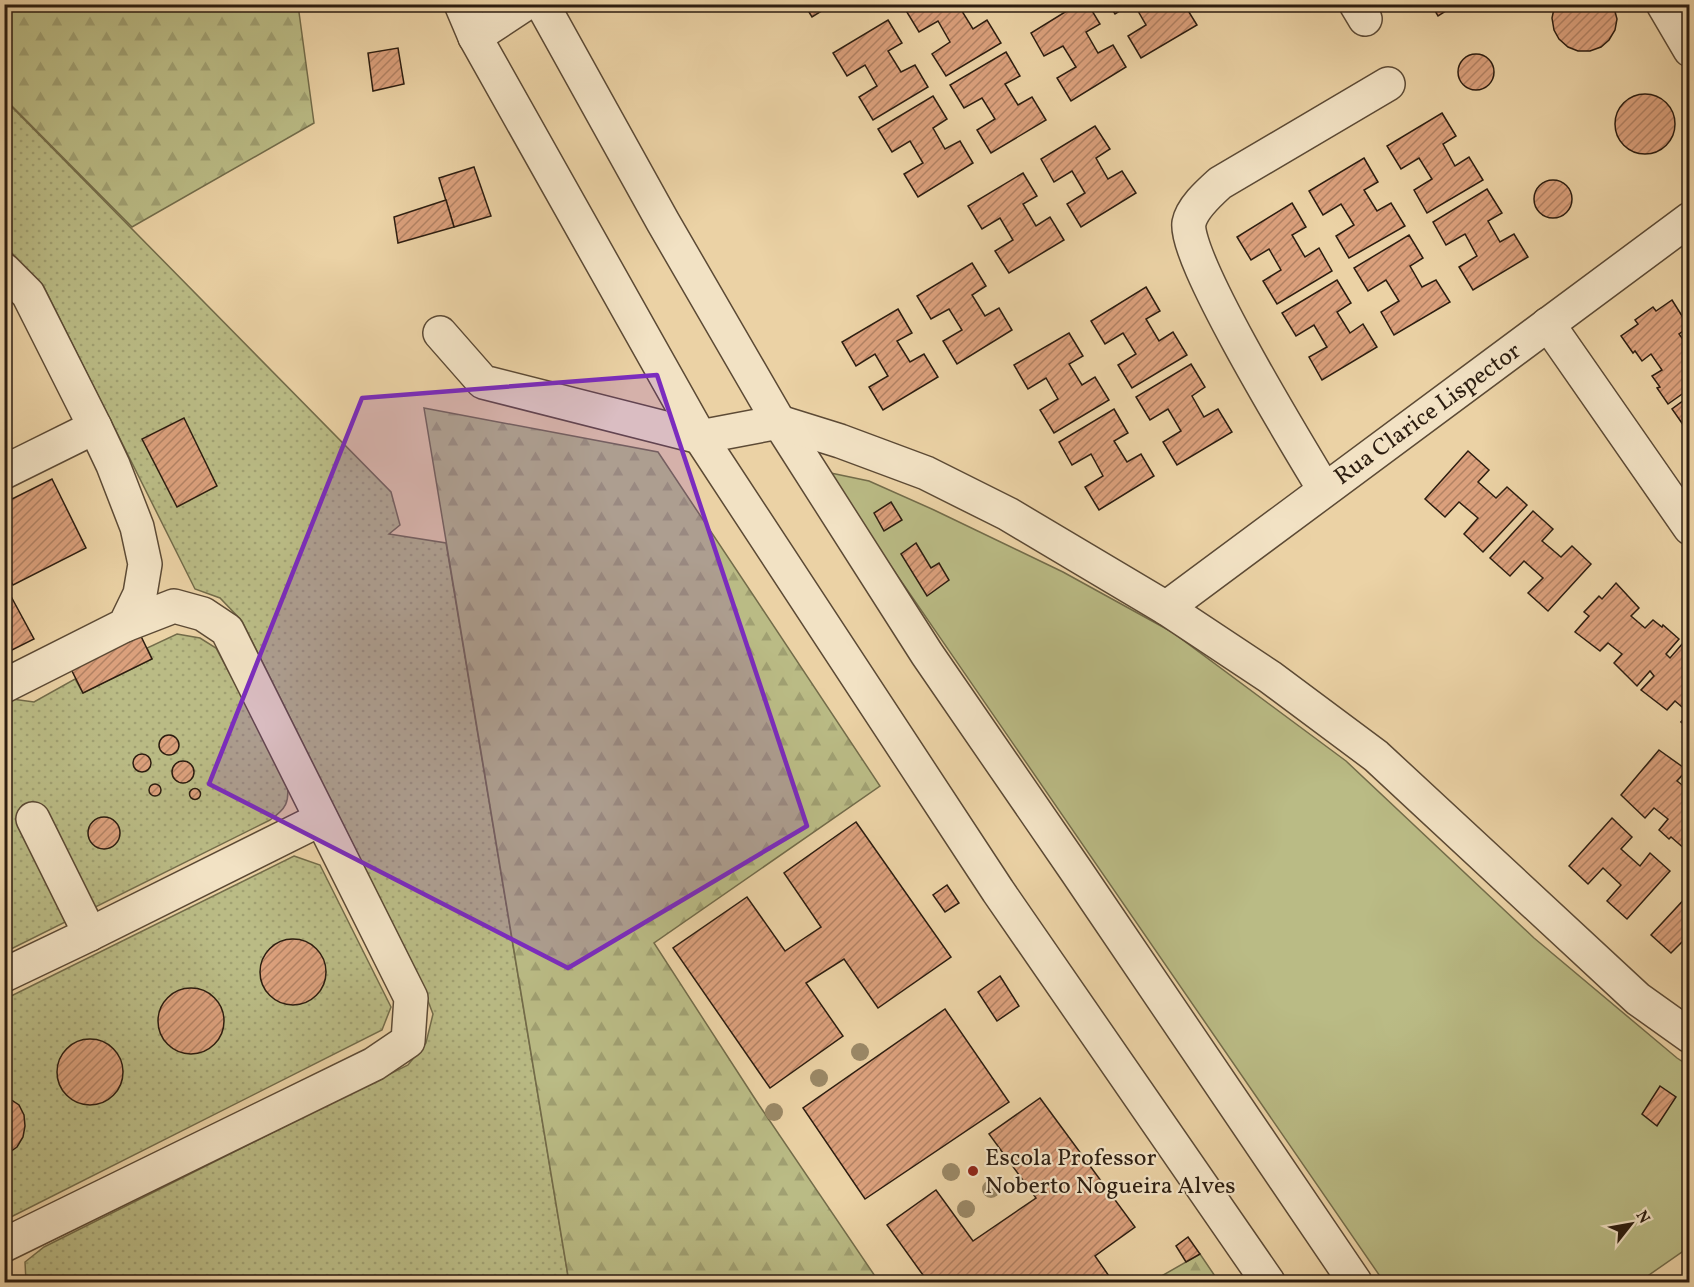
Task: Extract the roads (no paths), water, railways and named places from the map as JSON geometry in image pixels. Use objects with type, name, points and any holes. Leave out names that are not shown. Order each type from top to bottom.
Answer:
[{"type":"street","points":[[461,4],[476,37],[700,437],[998,891],[1268,1282]]},
{"type":"street","points":[[476,37],[525,4]]},
{"type":"street","points":[[542,4],[663,222],[779,422],[927,654],[1355,1282]]},
{"type":"street","points":[[1663,4],[1689,50]]},
{"type":"street","points":[[1324,489],[1269,397],[1203,271],[1190,236],[1189,221],[1208,193],[1220,183],[1388,84]]},
{"type":"street","name":"Rua Clarice Lispector","points":[[1166,608],[1689,219]]},
{"type":"street","points":[[4,270],[28,294],[113,465],[137,527],[145,564],[140,594],[125,625]]},
{"type":"street","points":[[1548,324],[1689,528]]},
{"type":"street","points":[[440,333],[483,382],[700,437],[779,422],[840,441],[926,473],[1008,514],[1166,608],[1270,677],[1376,756],[1638,999],[1689,1036]]},
{"type":"street","points":[[4,472],[95,427]]},
{"type":"street","points":[[4,686],[125,625],[174,606],[203,614],[227,630],[411,998],[408,1041],[374,1064],[4,1245]]},
{"type":"street","points":[[33,819],[90,934]]},
{"type":"street","points":[[4,975],[321,819]]},
{"type":"place","name":"Escola Professor Noberto Nogueira Alves","points":[[973,1171]]}]
